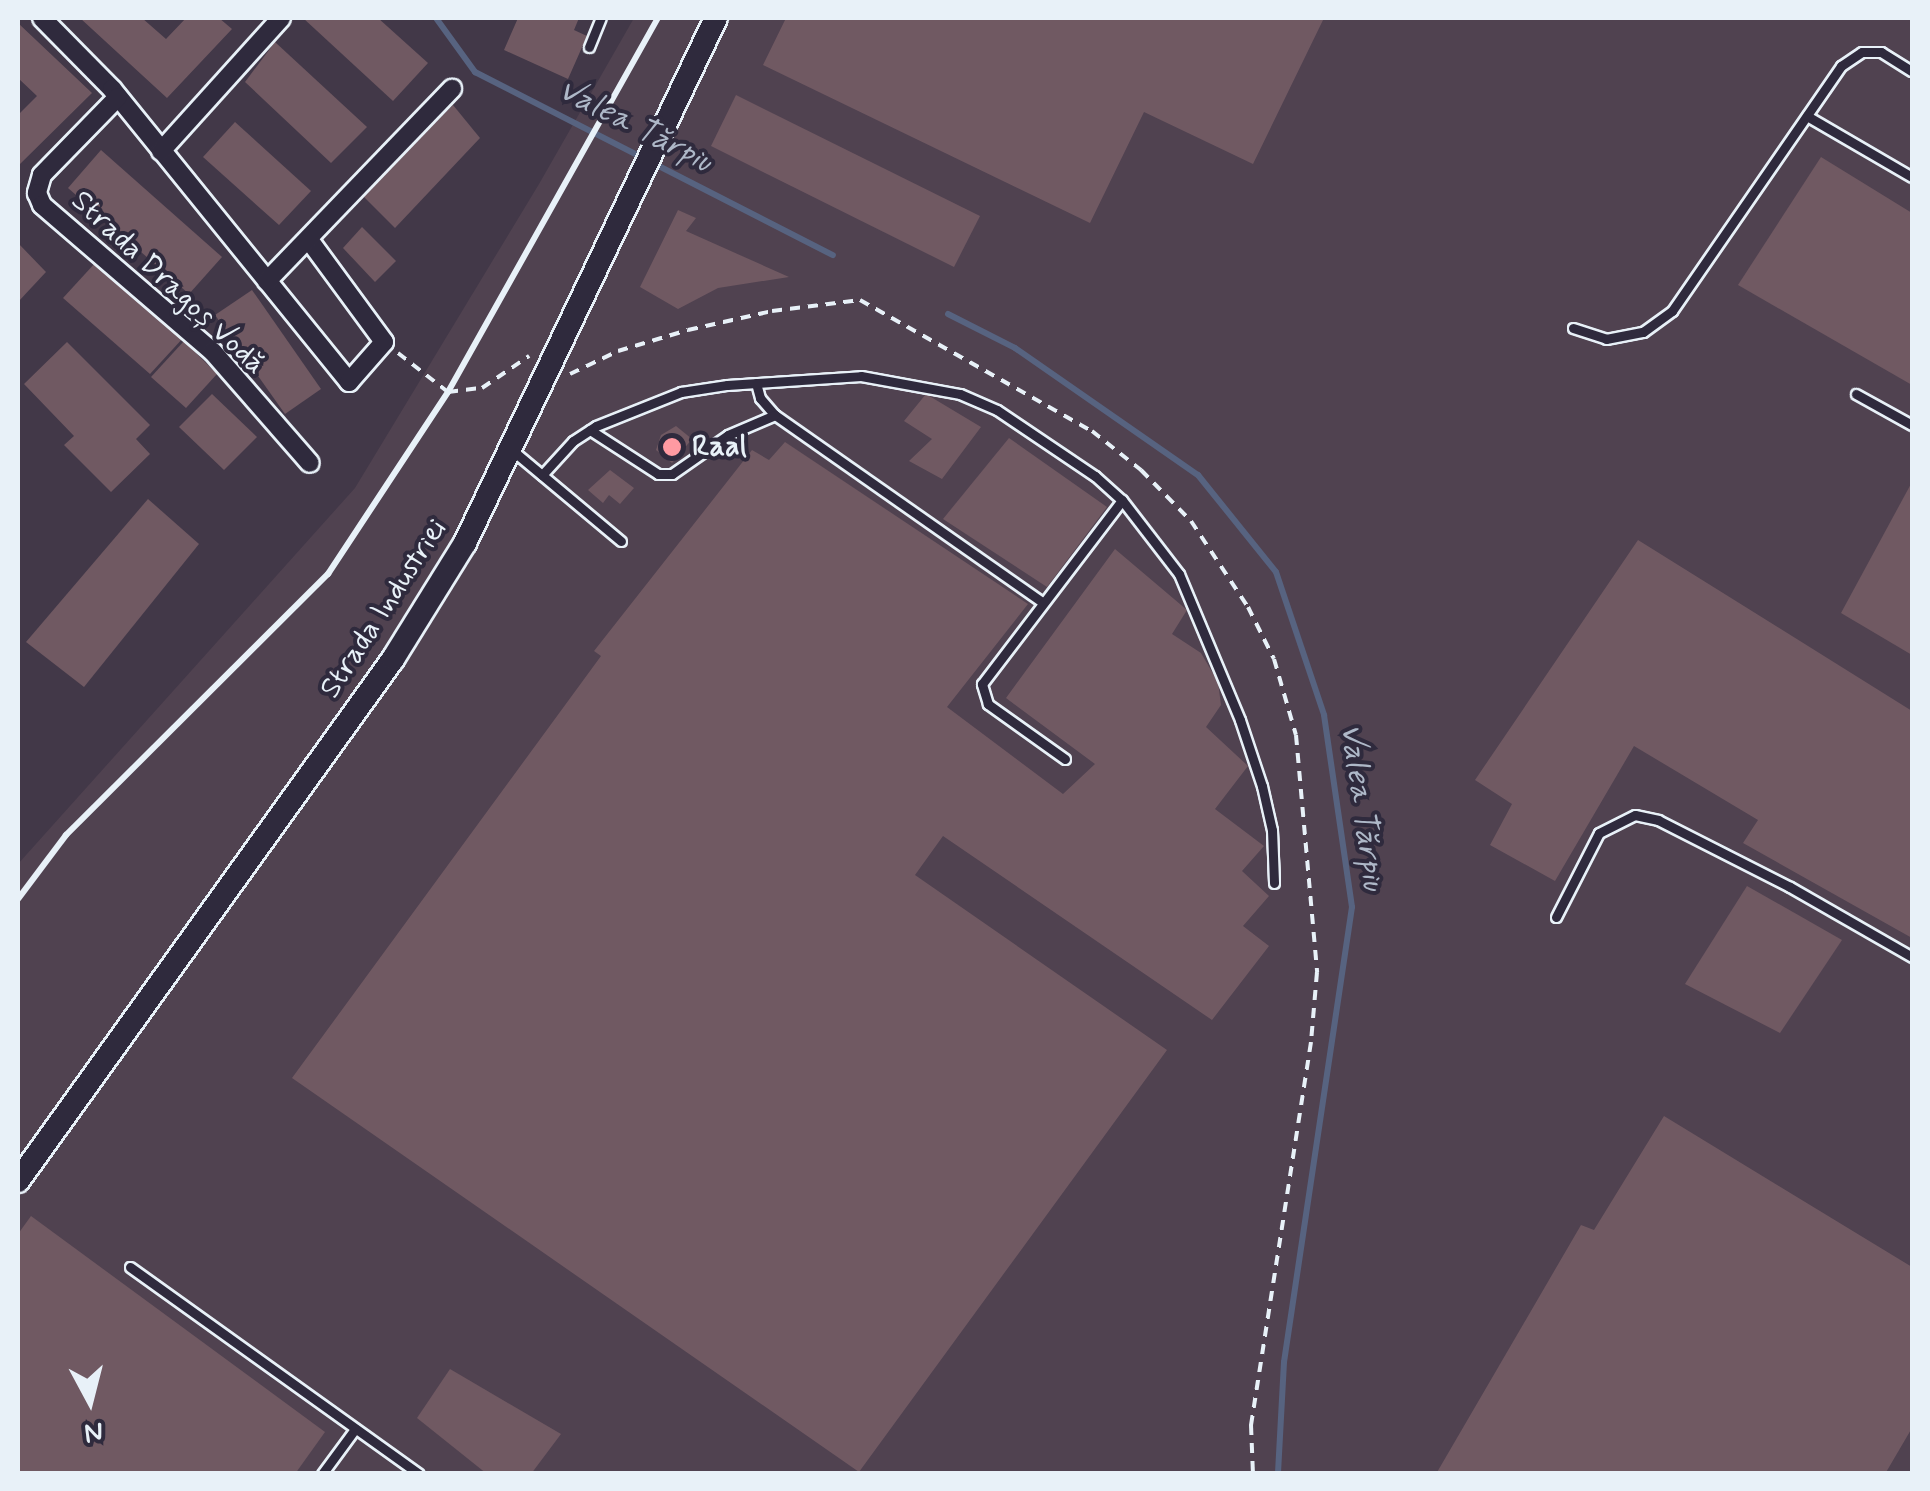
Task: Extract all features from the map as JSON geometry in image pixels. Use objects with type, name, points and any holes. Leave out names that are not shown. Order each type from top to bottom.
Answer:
[{"type":"street","name":"Strada Dragoș Vodă","points":[[42,18],[118,97],[349,382],[384,342]]},
{"type":"street","points":[[162,151],[281,18]]},
{"type":"street","name":"Strada Industriei","points":[[18,1181],[393,659],[465,543],[716,18]]},
{"type":"street","points":[[267,281],[452,89]]},
{"type":"street","name":"Strada Dragoș Vodă","points":[[118,97],[42,175],[37,193],[42,205],[212,352],[310,462]]},
{"type":"street","points":[[309,240],[384,342]]},
{"type":"lane","points":[[589,47],[601,18]]},
{"type":"lane","points":[[1573,328],[1606,338],[1624,336],[1643,332],[1672,311],[1841,66],[1862,52],[1882,52],[1912,70]]},
{"type":"lane","points":[[1807,116],[1912,177]]},
{"type":"lane","points":[[542,475],[590,430],[681,392],[861,376],[960,394],[1050,444],[1122,500],[1179,574],[1240,720],[1272,830],[1274,883]]},
{"type":"lane","points":[[756,383],[760,398],[775,415],[1044,603]]},
{"type":"lane","points":[[1856,394],[1912,425]]},
{"type":"lane","points":[[590,430],[658,474],[672,474],[728,435],[775,415]]},
{"type":"lane","points":[[510,449],[621,542]]},
{"type":"lane","points":[[1065,759],[988,704],[982,695],[982,684],[1122,500]]},
{"type":"lane","points":[[1556,917],[1599,833],[1635,815],[1658,820],[1774,879],[1912,958]]},
{"type":"lane","points":[[130,1267],[419,1474]]},
{"type":"lane","points":[[322,1474],[354,1430]]},
{"type":"path","points":[[538,388],[618,351],[688,330],[772,310],[860,300],[1092,431],[1141,470],[1191,521],[1248,607],[1274,659],[1296,735],[1317,972],[1311,1042],[1251,1425],[1253,1474]]},
{"type":"path","points":[[384,342],[448,392],[482,388],[564,336]]},
{"type":"shaded area","points":[[634,18],[1912,18],[1912,1473],[18,1474],[18,864],[355,488],[539,184]]},
{"type":"building","points":[[80,18],[142,18],[166,39],[186,18],[219,18],[232,29],[167,98]]},
{"type":"building","points":[[303,18],[378,18],[428,63],[393,101]]},
{"type":"building","points":[[518,18],[579,18],[574,30],[587,36],[568,79],[504,50]]},
{"type":"building","points":[[786,18],[1324,18],[1253,164],[1144,112],[1090,223],[763,65]]},
{"type":"building","points":[[18,23],[92,93],[18,166],[18,115],[37,96],[18,78]]},
{"type":"building","points":[[275,42],[367,127],[331,163],[245,82]]},
{"type":"building","points":[[736,95],[980,216],[954,267],[711,146]]},
{"type":"building","points":[[453,105],[480,138],[395,228],[362,195]]},
{"type":"building","points":[[235,122],[311,191],[279,225],[203,157]]},
{"type":"building","points":[[101,150],[222,257],[189,294],[68,188]]},
{"type":"building","points":[[1821,157],[1912,213],[1912,385],[1738,285]]},
{"type":"building","points":[[678,210],[696,218],[686,231],[789,277],[718,288],[678,309],[640,287]]},
{"type":"building","points":[[362,227],[396,261],[375,282],[343,248]]},
{"type":"building","points":[[18,243],[46,272],[18,302]]},
{"type":"building","points":[[96,262],[184,337],[150,374],[63,298]]},
{"type":"building","points":[[252,290],[321,389],[285,414],[215,315]]},
{"type":"building","points":[[184,341],[217,374],[186,408],[151,377]]},
{"type":"building","points":[[67,342],[150,425],[136,439],[150,454],[111,492],[64,445],[74,436],[24,384]]},
{"type":"building","points":[[212,394],[257,437],[224,470],[179,427]]},
{"type":"building","points":[[926,394],[981,427],[942,479],[909,461],[932,439],[904,421]]},
{"type":"building","name":"Raal","points":[[676,426],[692,439],[672,463],[656,450],[661,435]]},
{"type":"building","points":[[1009,438],[1107,507],[1047,587],[943,519]]},
{"type":"building","points":[[785,442],[1028,604],[947,707],[1063,794],[1095,764],[1006,698],[1115,549],[1187,610],[1172,634],[1201,653],[1218,682],[1221,705],[1206,727],[1248,766],[1215,809],[1264,846],[1242,871],[1269,896],[1243,926],[1269,946],[1212,1020],[943,836],[915,875],[1167,1050],[859,1472],[292,1078],[601,656],[594,651],[752,450],[769,460]]},
{"type":"building","points":[[610,470],[634,488],[620,504],[609,495],[603,503],[588,490]]},
{"type":"building","points":[[1912,482],[1912,655],[1841,613]]},
{"type":"building","points":[[148,499],[199,544],[84,687],[26,642]]},
{"type":"building","points":[[1638,540],[1912,711],[1912,938],[1743,843],[1758,820],[1634,746],[1555,881],[1490,845],[1512,804],[1475,780]]},
{"type":"building","points":[[1747,886],[1842,940],[1780,1033],[1685,984]]},
{"type":"building","points":[[1664,1116],[1912,1267],[1912,1428],[1885,1474],[1436,1474],[1581,1225],[1594,1230]]},
{"type":"building","points":[[31,1216],[325,1432],[295,1474],[18,1474],[18,1234]]},
{"type":"building","points":[[450,1369],[561,1434],[531,1474],[487,1474],[417,1418]]},
{"type":"waterway","name":"Valea Tărpiu","points":[[436,18],[475,72],[833,255]]},
{"type":"waterway","name":"Valea Tărpiu","points":[[948,314],[1015,348],[1198,475],[1276,572],[1324,715],[1352,907],[1284,1362],[1278,1474]]},
{"type":"railway","points":[[18,899],[66,835],[328,574],[448,392],[658,18]]},
{"type":"place","name":"Raal","points":[[672,447]]}]
